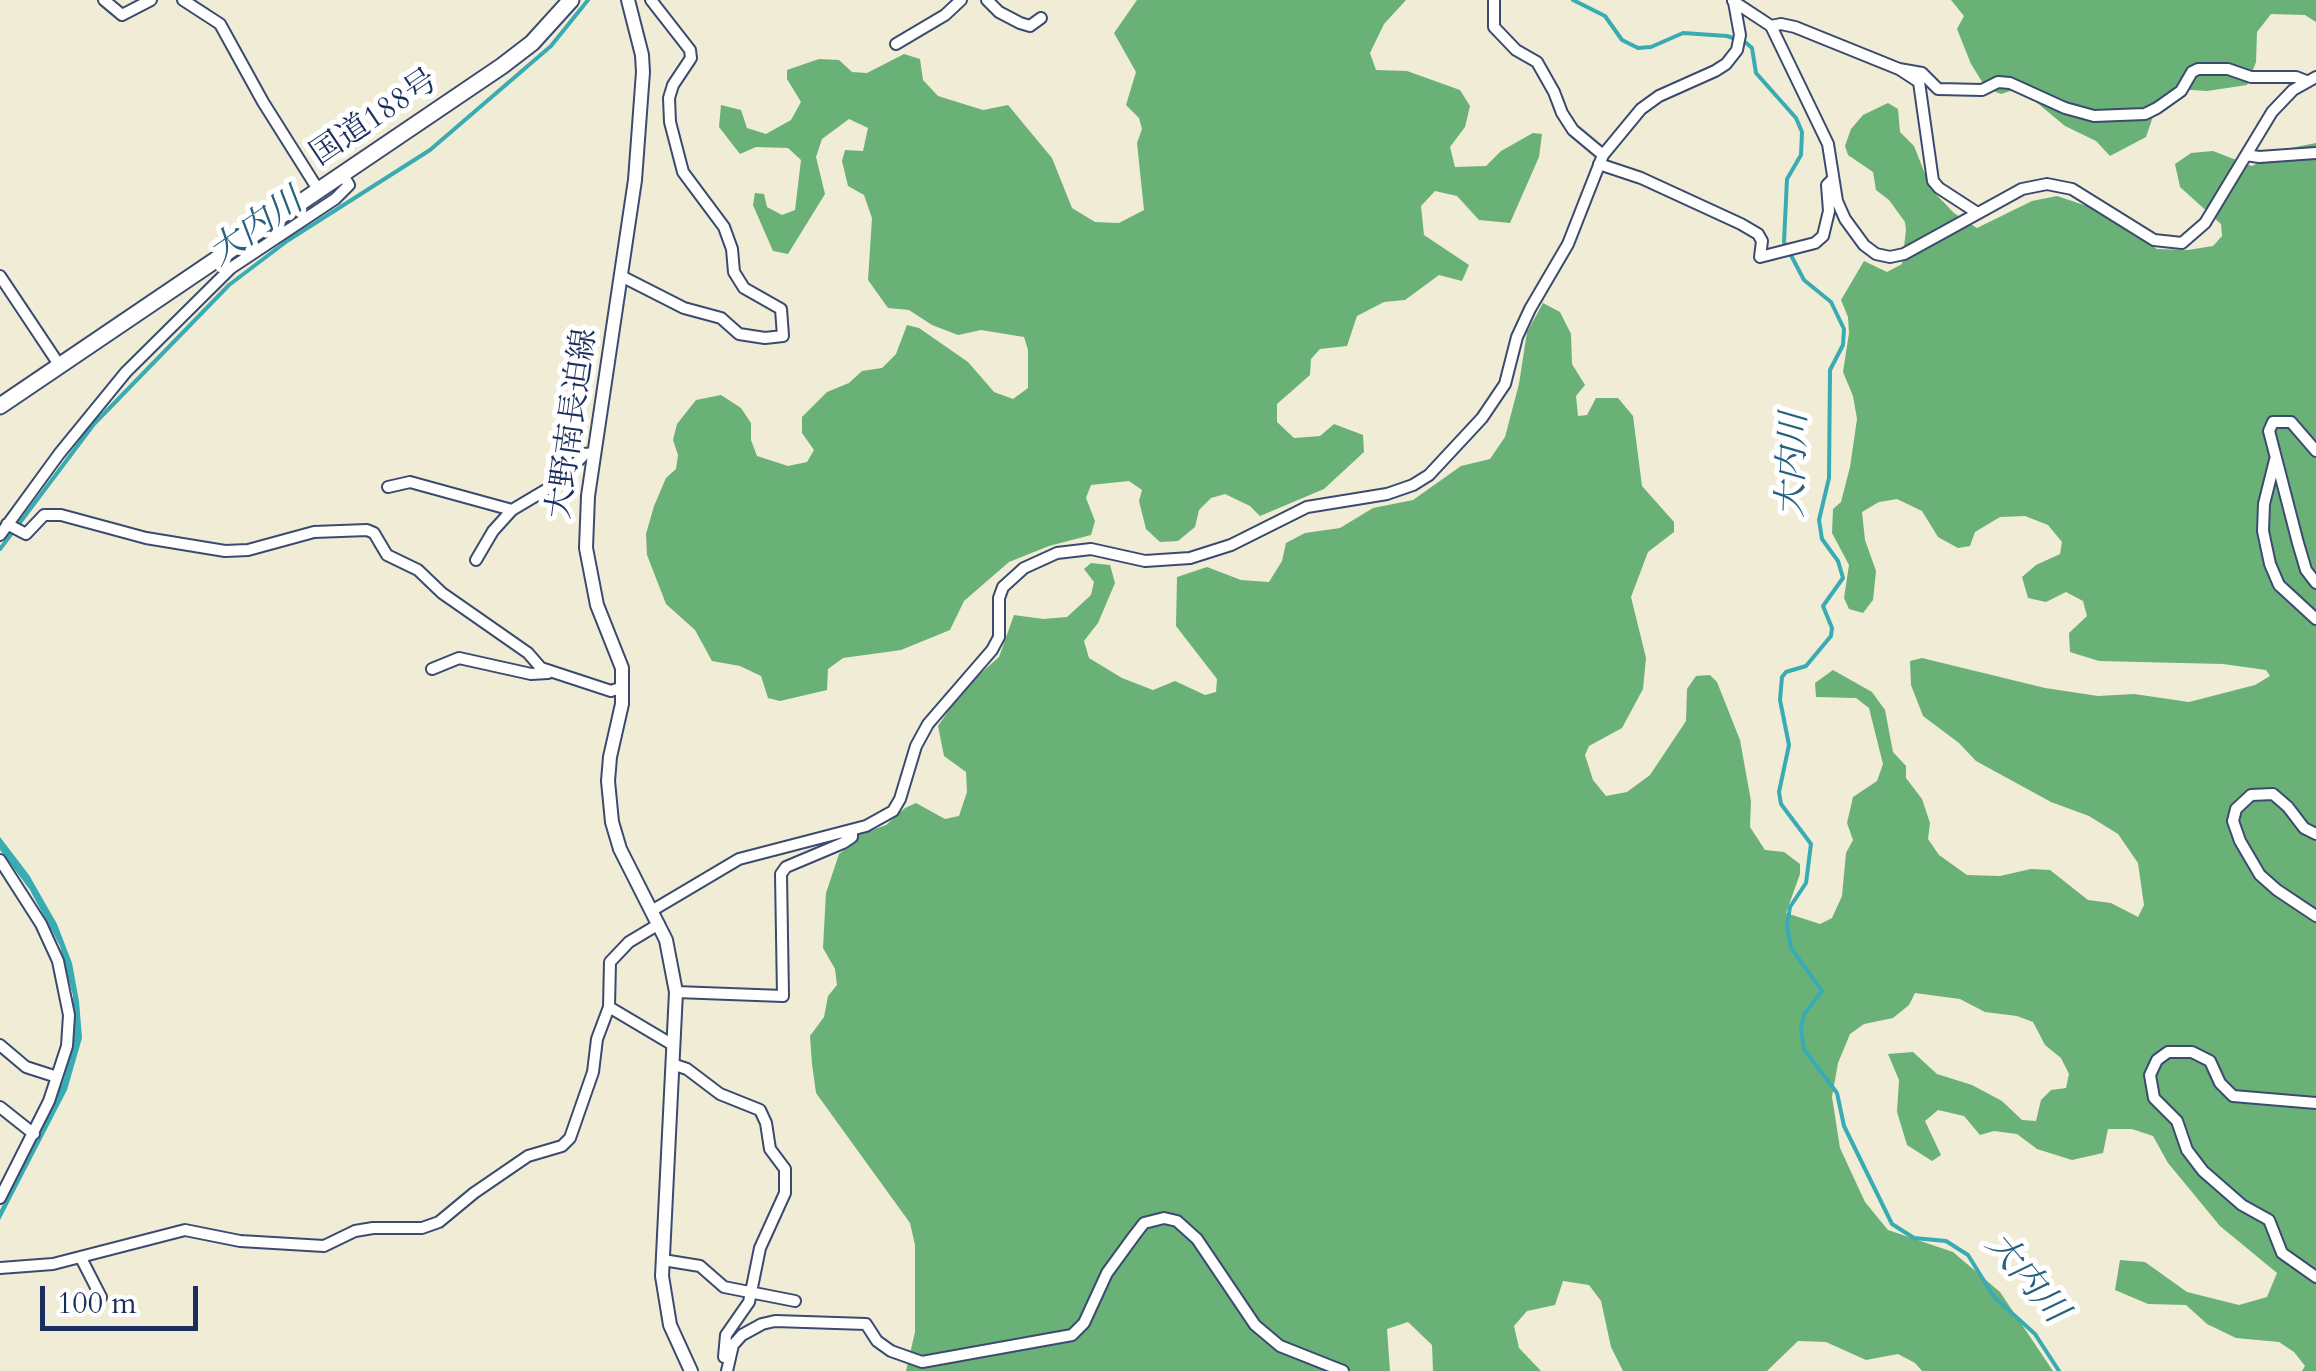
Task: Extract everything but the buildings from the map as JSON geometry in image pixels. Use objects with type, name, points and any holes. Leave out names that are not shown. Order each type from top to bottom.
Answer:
[{"type":"highway","name":"国道188号","points":[[0,406],[502,66],[532,43],[571,0]]},
{"type":"main road","name":"大野南長迫線","points":[[628,0],[643,72],[632,220],[594,453],[586,548],[597,605],[622,668],[623,687],[610,757],[609,800],[620,849],[653,910],[669,951],[676,992],[663,1260],[667,1314],[677,1346],[691,1371]]},
{"type":"street","points":[[104,0],[122,16],[151,0]]},
{"type":"street","points":[[183,0],[220,24],[262,102],[318,191]]},
{"type":"street","points":[[623,277],[684,308],[721,318],[739,334],[782,336],[781,310],[744,288],[734,272],[732,249],[724,227],[683,172],[674,144],[669,98],[690,58],[690,50],[651,0]]},
{"type":"street","points":[[896,44],[944,15],[960,0]]},
{"type":"street","points":[[987,0],[998,12],[1020,24],[1030,26],[1041,18]]},
{"type":"street","points":[[1494,0],[1494,26],[1516,50],[1537,62],[1568,122],[1601,160],[1758,234],[1762,241],[1760,257],[1815,242],[1823,236],[1830,211],[1827,184],[1833,179]]},
{"type":"street","points":[[653,910],[739,859],[852,830],[893,811],[928,724],[992,650],[998,638],[1003,587],[1024,568],[1057,554],[1091,549],[1145,561],[1190,558],[1231,545],[1307,507],[1388,494],[1413,486],[1429,474],[1482,418],[1505,384],[1517,338],[1568,244],[1601,160],[1642,110],[1659,96],[1726,64],[1737,50],[1740,35],[1732,1]]},
{"type":"street","points":[[1732,1],[1771,26],[1828,144],[1845,219],[1864,245],[1876,254],[1904,254],[2022,189],[2047,184],[2072,188],[2154,240],[2182,243],[2205,223],[2272,112],[2311,79]]},
{"type":"street","points":[[1771,26],[1795,26],[1915,78],[1921,86],[1933,181],[1976,212]]},
{"type":"street","points":[[1899,69],[1922,73],[1938,89],[1982,90],[1998,82],[2010,83],[2065,108],[2094,116],[2145,114],[2182,90],[2198,69],[2228,69],[2251,77],[2311,79]]},
{"type":"street","points":[[2246,155],[2316,152]]},
{"type":"street","points":[[0,534],[12,527],[126,372],[231,268],[335,199],[349,184],[343,174]]},
{"type":"street","points":[[0,276],[60,366]]},
{"type":"street","points":[[2316,451],[2292,422],[2273,422],[2269,431],[2306,570],[2316,584]]},
{"type":"street","points":[[476,560],[493,531],[512,510],[554,485],[585,454],[594,453]]},
{"type":"street","points":[[2276,456],[2264,504],[2263,531],[2270,564],[2279,584],[2316,619]]},
{"type":"street","points":[[388,487],[410,482],[512,510]]},
{"type":"street","points":[[12,527],[26,534],[44,515],[61,515],[146,538],[226,551],[248,550],[314,532],[367,530],[374,533],[388,555],[418,570],[442,593],[518,645],[549,673]]},
{"type":"street","points":[[432,669],[458,658],[531,674],[549,673],[612,691],[623,687]]},
{"type":"street","points":[[2316,834],[2304,828],[2272,794],[2251,795],[2236,808],[2234,820],[2240,841],[2260,874],[2316,916]]},
{"type":"street","points":[[676,992],[782,996],[781,874],[786,867],[844,843],[852,837],[852,830]]},
{"type":"street","points":[[0,860],[41,924],[62,976],[69,1014],[67,1046],[57,1078],[34,1134],[0,1198]]},
{"type":"street","points":[[0,1268],[80,1258],[185,1230],[240,1241],[324,1246],[373,1228],[422,1228],[439,1222],[528,1156],[562,1146],[570,1138],[593,1072],[597,1038],[609,1006],[610,962],[629,942],[659,924]]},
{"type":"street","points":[[609,1006],[673,1045]]},
{"type":"street","points":[[0,1045],[26,1066],[57,1078]]},
{"type":"street","points":[[2316,1104],[2234,1096],[2220,1083],[2210,1061],[2192,1052],[2168,1052],[2157,1060],[2150,1075],[2154,1098],[2177,1122],[2188,1150],[2203,1171],[2242,1205],[2268,1220],[2282,1253],[2316,1277]]},
{"type":"street","points":[[672,1064],[687,1069],[720,1094],[760,1110],[770,1149],[784,1169],[784,1194],[760,1248],[752,1291],[745,1311],[726,1336],[727,1369]]},
{"type":"street","points":[[0,1107],[34,1134]]},
{"type":"street","points":[[727,1369],[733,1345],[742,1335],[775,1321],[866,1324],[891,1351],[922,1362],[1072,1336],[1084,1323],[1107,1274],[1144,1223],[1164,1218],[1176,1221],[1196,1238],[1255,1325],[1267,1336],[1280,1346],[1343,1371]]},
{"type":"street","points":[[80,1258],[101,1298]]},
{"type":"street","points":[[663,1260],[691,1262],[724,1287],[795,1300]]},
{"type":"green space","points":[[1137,0],[1406,0],[1384,24],[1370,53],[1376,70],[1407,71],[1460,90],[1470,106],[1465,127],[1450,147],[1455,167],[1486,166],[1501,151],[1533,133],[1542,134],[1539,157],[1510,223],[1479,220],[1457,196],[1435,191],[1421,206],[1424,235],[1469,265],[1462,281],[1439,275],[1405,300],[1384,302],[1357,316],[1347,346],[1320,349],[1311,359],[1310,375],[1277,404],[1277,422],[1294,438],[1320,436],[1334,424],[1363,435],[1364,452],[1324,489],[1260,516],[1250,506],[1225,494],[1211,498],[1199,510],[1195,527],[1178,541],[1160,542],[1146,529],[1139,501],[1142,490],[1129,481],[1091,485],[1086,498],[1095,521],[1091,535],[1009,562],[964,601],[950,630],[901,650],[843,658],[828,669],[827,690],[780,701],[768,698],[761,676],[740,666],[712,661],[695,630],[666,604],[647,555],[646,534],[654,506],[666,478],[676,469],[678,455],[673,440],[677,424],[696,400],[721,395],[741,408],[751,423],[751,440],[757,456],[788,466],[807,462],[814,450],[802,433],[802,417],[827,392],[849,383],[862,371],[882,368],[896,354],[907,325],[919,328],[968,362],[994,392],[1013,399],[1028,388],[1028,350],[1024,337],[981,330],[958,335],[909,310],[888,308],[868,280],[872,218],[864,195],[848,186],[842,161],[845,150],[863,151],[868,128],[849,119],[822,139],[816,157],[825,194],[788,254],[773,251],[753,205],[755,193],[764,194],[767,207],[782,215],[795,210],[801,160],[788,148],[756,147],[740,154],[719,127],[721,105],[741,110],[747,128],[766,134],[791,120],[801,102],[787,79],[787,70],[819,59],[839,60],[852,72],[867,73],[904,54],[920,59],[923,80],[938,96],[983,110],[1008,105],[1052,158],[1072,208],[1095,222],[1119,223],[1144,210],[1137,143],[1142,129],[1139,118],[1126,105],[1136,72],[1114,33]]},
{"type":"green space","points":[[1951,0],[2316,0],[2316,22],[2305,15],[2271,14],[2257,32],[2256,62],[2247,85],[2207,91],[2176,89],[2159,99],[2146,137],[2110,156],[2096,141],[2065,126],[2024,92],[2001,94],[1986,88],[1957,29],[1964,16]]},
{"type":"green space","points":[[1888,103],[1898,109],[1900,132],[1914,146],[1931,189],[1954,213],[1977,228],[2032,201],[2057,196],[2090,207],[2157,249],[2213,246],[2222,236],[2221,224],[2180,187],[2175,164],[2191,153],[2213,151],[2252,166],[2264,160],[2265,153],[2316,143],[2316,1371],[2302,1371],[2305,1366],[2294,1352],[2279,1342],[2236,1338],[2207,1324],[2186,1305],[2148,1304],[2115,1290],[2120,1260],[2145,1262],[2187,1292],[2239,1305],[2267,1297],[2277,1273],[2220,1226],[2168,1163],[2153,1136],[2132,1129],[2108,1129],[2103,1153],[2072,1160],[2037,1149],[2017,1134],[1994,1131],[1980,1135],[1964,1116],[1938,1110],[1925,1121],[1941,1155],[1932,1161],[1907,1145],[1897,1112],[1899,1080],[1888,1054],[1913,1052],[1937,1074],[1972,1085],[2002,1101],[2022,1120],[2036,1121],[2041,1100],[2051,1090],[2066,1088],[2069,1074],[2061,1058],[2045,1045],[2033,1022],[1985,1012],[1960,999],[1915,993],[1909,1005],[1893,1018],[1864,1024],[1850,1034],[1838,1063],[1832,1097],[1840,1148],[1865,1202],[1888,1230],[1953,1252],[2000,1292],[2053,1371],[1922,1371],[1898,1354],[1866,1360],[1826,1342],[1798,1341],[1767,1371],[1623,1371],[1611,1347],[1601,1301],[1589,1285],[1563,1281],[1555,1305],[1527,1311],[1514,1326],[1519,1348],[1541,1371],[1433,1371],[1432,1345],[1408,1322],[1387,1329],[1390,1371],[906,1371],[915,1332],[915,1245],[910,1223],[816,1093],[812,1064],[810,1036],[824,1017],[828,996],[837,985],[835,969],[823,948],[826,893],[839,854],[859,835],[886,825],[916,803],[945,819],[959,816],[967,792],[966,772],[944,756],[938,726],[964,688],[999,657],[1014,615],[1067,617],[1091,595],[1094,582],[1084,569],[1091,563],[1110,565],[1115,583],[1098,623],[1084,641],[1089,658],[1122,678],[1153,690],[1175,681],[1205,695],[1216,692],[1217,679],[1176,626],[1177,577],[1207,567],[1241,580],[1269,582],[1282,561],[1286,543],[1305,533],[1340,528],[1373,508],[1413,500],[1461,466],[1490,459],[1505,437],[1527,332],[1543,303],[1560,312],[1571,334],[1572,364],[1585,385],[1576,396],[1578,416],[1587,415],[1596,398],[1618,398],[1633,416],[1642,486],[1674,522],[1674,532],[1648,552],[1631,597],[1646,658],[1643,689],[1622,728],[1589,746],[1585,755],[1593,780],[1606,796],[1627,792],[1650,775],[1686,721],[1687,689],[1696,676],[1710,675],[1717,682],[1740,740],[1751,801],[1750,827],[1765,850],[1784,852],[1800,864],[1786,913],[1820,924],[1832,918],[1842,896],[1846,853],[1853,840],[1847,823],[1853,797],[1877,781],[1883,764],[1869,708],[1856,698],[1816,697],[1815,683],[1833,670],[1872,692],[1885,710],[1893,752],[1906,766],[1906,778],[1922,799],[1930,823],[1928,839],[1939,855],[1967,875],[2050,870],[2088,900],[2111,903],[2138,917],[2144,905],[2138,863],[2118,834],[1976,761],[1923,716],[1911,685],[1910,661],[1922,658],[2045,688],[2098,696],[2134,694],[2189,702],[2255,685],[2270,676],[2266,670],[2223,664],[2099,661],[2070,652],[2069,633],[2087,616],[2083,601],[2066,592],[2046,602],[2028,598],[2022,577],[2036,565],[2060,554],[2062,542],[2048,525],[2025,516],[2000,517],[1975,532],[1970,546],[1958,548],[1938,537],[1922,511],[1897,499],[1879,502],[1862,512],[1865,540],[1876,571],[1873,600],[1863,613],[1849,609],[1844,598],[1849,565],[1832,533],[1833,509],[1841,502],[1857,419],[1843,372],[1849,333],[1841,300],[1864,261],[1887,272],[1902,264],[1906,230],[1905,222],[1889,200],[1876,190],[1873,172],[1848,155],[1845,146],[1851,129],[1863,115]]},
{"type":"water","points":[[0,837],[29,875],[57,924],[72,963],[82,1038],[67,1090],[0,1220],[0,1210],[63,1081],[74,1037],[73,996],[60,946],[30,890],[0,850]]},
{"type":"waterway","name":"大内川","points":[[0,549],[94,424],[229,285],[287,241],[430,150],[551,46],[588,0]]},
{"type":"waterway","name":"大内川","points":[[1573,0],[1605,16],[1622,40],[1638,48],[1651,47],[1683,33],[1727,36],[1745,42],[1752,48],[1756,73],[1796,118],[1802,132],[1801,155],[1787,179],[1784,242],[1804,280],[1831,302],[1844,329],[1843,345],[1830,370],[1829,478],[1819,520],[1822,539],[1838,561],[1843,578],[1823,606],[1832,628],[1831,636],[1806,666],[1782,677],[1780,700],[1789,745],[1779,792],[1781,804],[1811,844],[1806,883],[1790,907],[1787,925],[1791,948],[1822,991],[1804,1014],[1804,1049],[1837,1093],[1844,1126],[1892,1224],[1914,1238],[1946,1241],[1968,1255],[1994,1297],[2035,1334],[2059,1371]]}]
